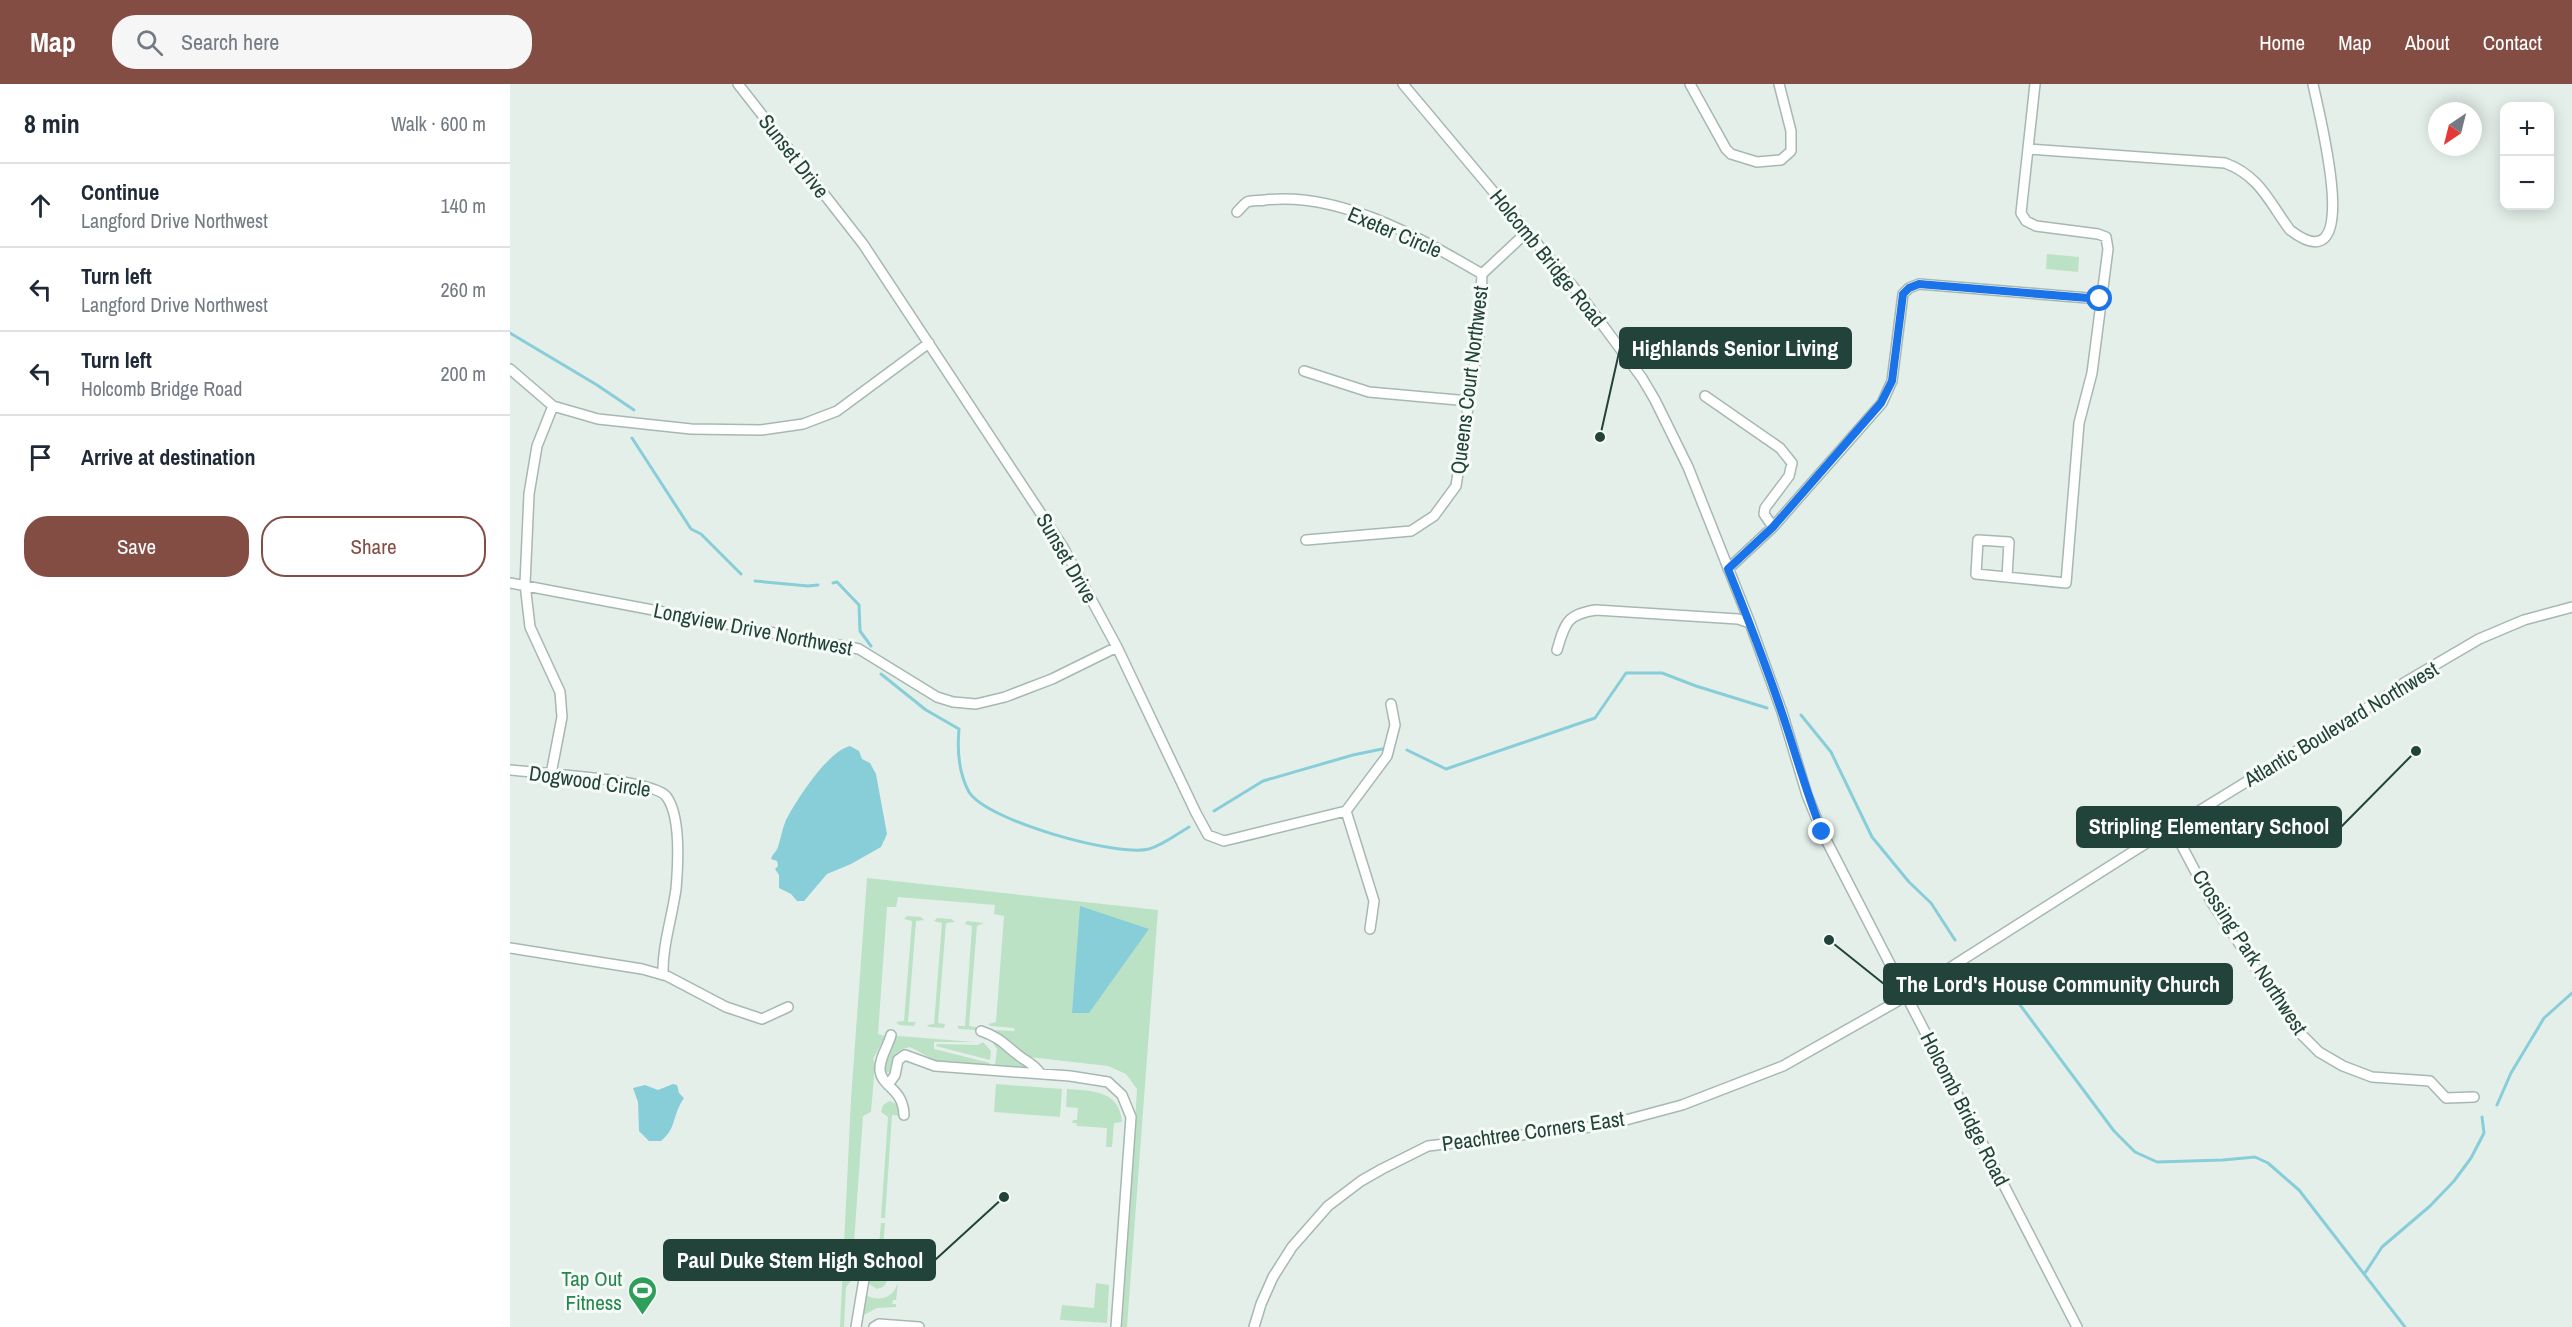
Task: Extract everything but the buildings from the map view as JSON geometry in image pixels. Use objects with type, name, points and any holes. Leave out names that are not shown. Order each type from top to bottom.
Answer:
[{"type":"street","name":"Sunset Drive","points":[[738,84],[863,244],[1064,547],[1117,647],[1208,835],[1224,841],[1347,812]]},
{"type":"street","name":"Holcomb Bridge Road","points":[[1403,84],[1594,314],[1642,378],[1655,400],[1688,467],[1750,623],[1782,712],[1807,795],[1822,832],[2077,1327]]},
{"type":"street","points":[[1690,84],[1728,152],[1745,160],[1757,162],[1781,160],[1789,155],[1792,147],[1779,84]]},
{"type":"street","points":[[2007,578],[2009,542],[1978,540],[1976,574],[2007,578],[2066,583],[2079,423],[2092,373],[2108,249],[2106,237],[2036,226],[2026,221],[2021,213],[2035,84]]},
{"type":"street","points":[[2028,149],[2225,164],[2239,168],[2254,180],[2290,230],[2298,236],[2315,242],[2322,239],[2327,232],[2334,206],[2330,167],[2313,84]]},
{"type":"street","name":"Exeter Circle","points":[[1237,212],[1247,202],[1280,198],[1321,203],[1374,218],[1444,252],[1482,274]]},
{"type":"street","name":"Queens Court Northwest","points":[[1306,540],[1411,531],[1434,516],[1456,486],[1479,335],[1482,274],[1527,232]]},
{"type":"street","points":[[1728,569],[1773,527],[1881,403],[1892,381],[1903,294],[1909,288],[1919,284],[2100,299]]},
{"type":"street","points":[[510,369],[553,406],[598,419],[692,429],[761,430],[803,424],[837,411],[929,343]]},
{"type":"street","points":[[1304,371],[1369,392],[1469,401]]},
{"type":"street","points":[[1705,396],[1780,448],[1792,463],[1789,476],[1765,508],[1764,514],[1773,527]]},
{"type":"street","points":[[551,774],[562,717],[560,692],[530,627],[525,584],[530,485],[537,446],[553,406]]},
{"type":"street","name":"Longview Drive Northwest","points":[[510,583],[525,584],[859,649],[937,697],[952,702],[976,704],[1005,697],[1052,679],[1117,647]]},
{"type":"street","name":"Atlantic Boulevard Northwest","points":[[1906,995],[2128,854],[2173,829],[2216,800],[2397,690],[2404,682],[2479,639],[2524,620],[2572,607]]},
{"type":"street","points":[[1557,650],[1565,623],[1579,613],[1596,610],[1738,619],[1750,623]]},
{"type":"street","points":[[1370,929],[1374,901],[1347,812],[1387,756],[1395,725],[1391,704]]},
{"type":"street","name":"Dogwood Circle","points":[[510,770],[629,783],[656,789],[664,794],[672,805],[677,836],[676,888],[663,975]]},
{"type":"street","name":"Crossing Park Northwest","points":[[2173,829],[2212,903],[2298,1030],[2319,1052],[2343,1066],[2372,1077],[2430,1081],[2446,1098],[2474,1097]]},
{"type":"street","points":[[510,948],[642,969],[663,975],[726,1006],[762,1019],[788,1007]]},
{"type":"street","name":"Peachtree Corners East","points":[[1254,1327],[1261,1304],[1292,1247],[1328,1206],[1361,1181],[1382,1169],[1428,1146],[1607,1125],[1682,1105],[1783,1066],[1906,995]]},
{"type":"street","points":[[981,1031],[1007,1044],[1019,1056],[1032,1062],[1041,1074]]},
{"type":"street","points":[[891,1035],[882,1057],[880,1073],[898,1094],[904,1115]]},
{"type":"street","points":[[888,1085],[895,1075],[898,1060],[905,1055],[935,1066],[1108,1082],[1122,1095],[1131,1117],[1116,1327]]},
{"type":"street","points":[[856,1327],[864,1279]]},
{"type":"street","points":[[874,1327],[879,1324],[919,1327]]},
{"type":"green space","points":[[2047,254],[2079,257],[2078,272],[2046,269]]},
{"type":"green space","points":[[867,878],[1158,910],[1127,1327],[1122,1327],[1137,1089],[1126,1074],[1108,1066],[1029,1057],[992,1030],[1015,1031],[1014,1028],[988,1024],[996,1022],[1004,916],[994,914],[995,905],[898,897],[896,907],[887,907],[878,1034],[885,1036],[873,1059],[875,1064],[871,1112],[863,1116],[852,1270],[857,1269],[858,1276],[855,1276],[846,1287],[844,1327],[840,1327],[851,1099]]},
{"type":"green space","points":[[907,916],[921,917],[924,920],[916,921],[908,1022],[916,1022],[914,1026],[899,1025],[896,1022],[904,1021],[912,921],[904,919]]},
{"type":"green space","points":[[937,918],[951,919],[955,922],[946,923],[938,1023],[945,1024],[944,1028],[927,1025],[934,1024],[942,923],[934,921]]},
{"type":"green space","points":[[967,921],[984,923],[977,926],[969,1026],[976,1027],[976,1030],[959,1029],[957,1026],[965,1026],[972,926],[965,924]]},
{"type":"green space","points":[[896,1037],[974,1042],[934,1042],[934,1049],[990,1063],[989,1065],[936,1061],[910,1047],[895,1055],[890,1072],[886,1073],[887,1055]]},
{"type":"green space","points":[[990,1039],[995,1040],[1028,1067],[995,1065],[997,1049]]},
{"type":"green space","points":[[983,1042],[991,1051],[990,1060],[936,1046],[937,1044],[978,1045]]},
{"type":"green space","points":[[996,1084],[1062,1089],[1060,1117],[994,1112]]},
{"type":"green space","points":[[1067,1089],[1103,1094],[1116,1104],[1122,1122],[1114,1123],[1112,1147],[1106,1147],[1107,1128],[1077,1126],[1076,1123],[1072,1123],[1073,1120],[1077,1120],[1078,1108],[1066,1107]]},
{"type":"green space","points":[[890,1101],[899,1105],[899,1116],[892,1115],[885,1218],[881,1218],[888,1117],[881,1112],[883,1105]]},
{"type":"green space","points":[[881,1223],[885,1223],[881,1273],[887,1277],[887,1280],[885,1285],[877,1289],[869,1284],[869,1275],[876,1276]]},
{"type":"green space","points":[[898,1283],[896,1300],[893,1300],[892,1304],[896,1304],[896,1307],[877,1308],[858,1318],[865,1295],[885,1298],[892,1293]]},
{"type":"green space","points":[[1096,1283],[1109,1285],[1107,1323],[1060,1320],[1062,1305],[1094,1308]]},
{"type":"water","points":[[850,746],[859,751],[862,759],[870,763],[876,774],[887,834],[881,847],[827,874],[804,901],[797,901],[791,894],[779,888],[779,875],[775,869],[778,866],[777,861],[771,859],[778,847],[786,820],[805,789],[832,757]]},
{"type":"water","points":[[1080,906],[1149,929],[1089,1013],[1072,1013]]},
{"type":"water","points":[[673,1084],[677,1085],[679,1093],[684,1098],[666,1136],[661,1141],[649,1141],[639,1131],[638,1102],[633,1088],[645,1085],[658,1090]]},
{"type":"waterway","points":[[510,333],[634,410]]},
{"type":"waterway","points":[[632,438],[691,529],[701,534],[741,574]]},
{"type":"waterway","points":[[755,581],[818,585]]},
{"type":"waterway","points":[[833,583],[837,582],[859,605],[860,631],[871,646]]},
{"type":"waterway","points":[[1407,750],[1446,769],[1595,718],[1626,673],[1662,673],[1767,708]]},
{"type":"waterway","points":[[881,674],[926,710],[959,729],[959,761],[965,784],[969,792],[981,803],[1000,814],[1025,825],[1083,842],[1133,850],[1154,847],[1189,827]]},
{"type":"waterway","points":[[1801,715],[1831,752],[1872,837],[1909,882],[1931,903],[1955,940]]},
{"type":"waterway","points":[[1214,811],[1263,781],[1382,749]]},
{"type":"waterway","points":[[1989,970],[2000,978],[2114,1131],[2135,1152],[2157,1162],[2255,1157],[2268,1163],[2299,1190],[2405,1327]]},
{"type":"waterway","points":[[2497,1105],[2511,1073],[2544,1018],[2572,993]]},
{"type":"waterway","points":[[2365,1273],[2382,1247],[2430,1206],[2454,1181],[2471,1158],[2484,1133],[2482,1117]]},
{"type":"place","name":"Highlands Senior Living","points":[[1600,437]]},
{"type":"place","name":"Stripling Elementary School","points":[[2416,751]]},
{"type":"place","name":"The Lord's House Community Church","points":[[1829,940]]},
{"type":"place","name":"Paul Duke Stem High School","points":[[1004,1197]]},
{"type":"place","name":"Tap Out Fitness","points":[[643,1316]]},
{"type":"route","points":[[1822,832],[1807,795],[1782,712],[1728,569],[1773,527],[1871,418],[1881,403],[1892,381],[1903,294],[1909,288],[1919,284],[2100,299]]}]
